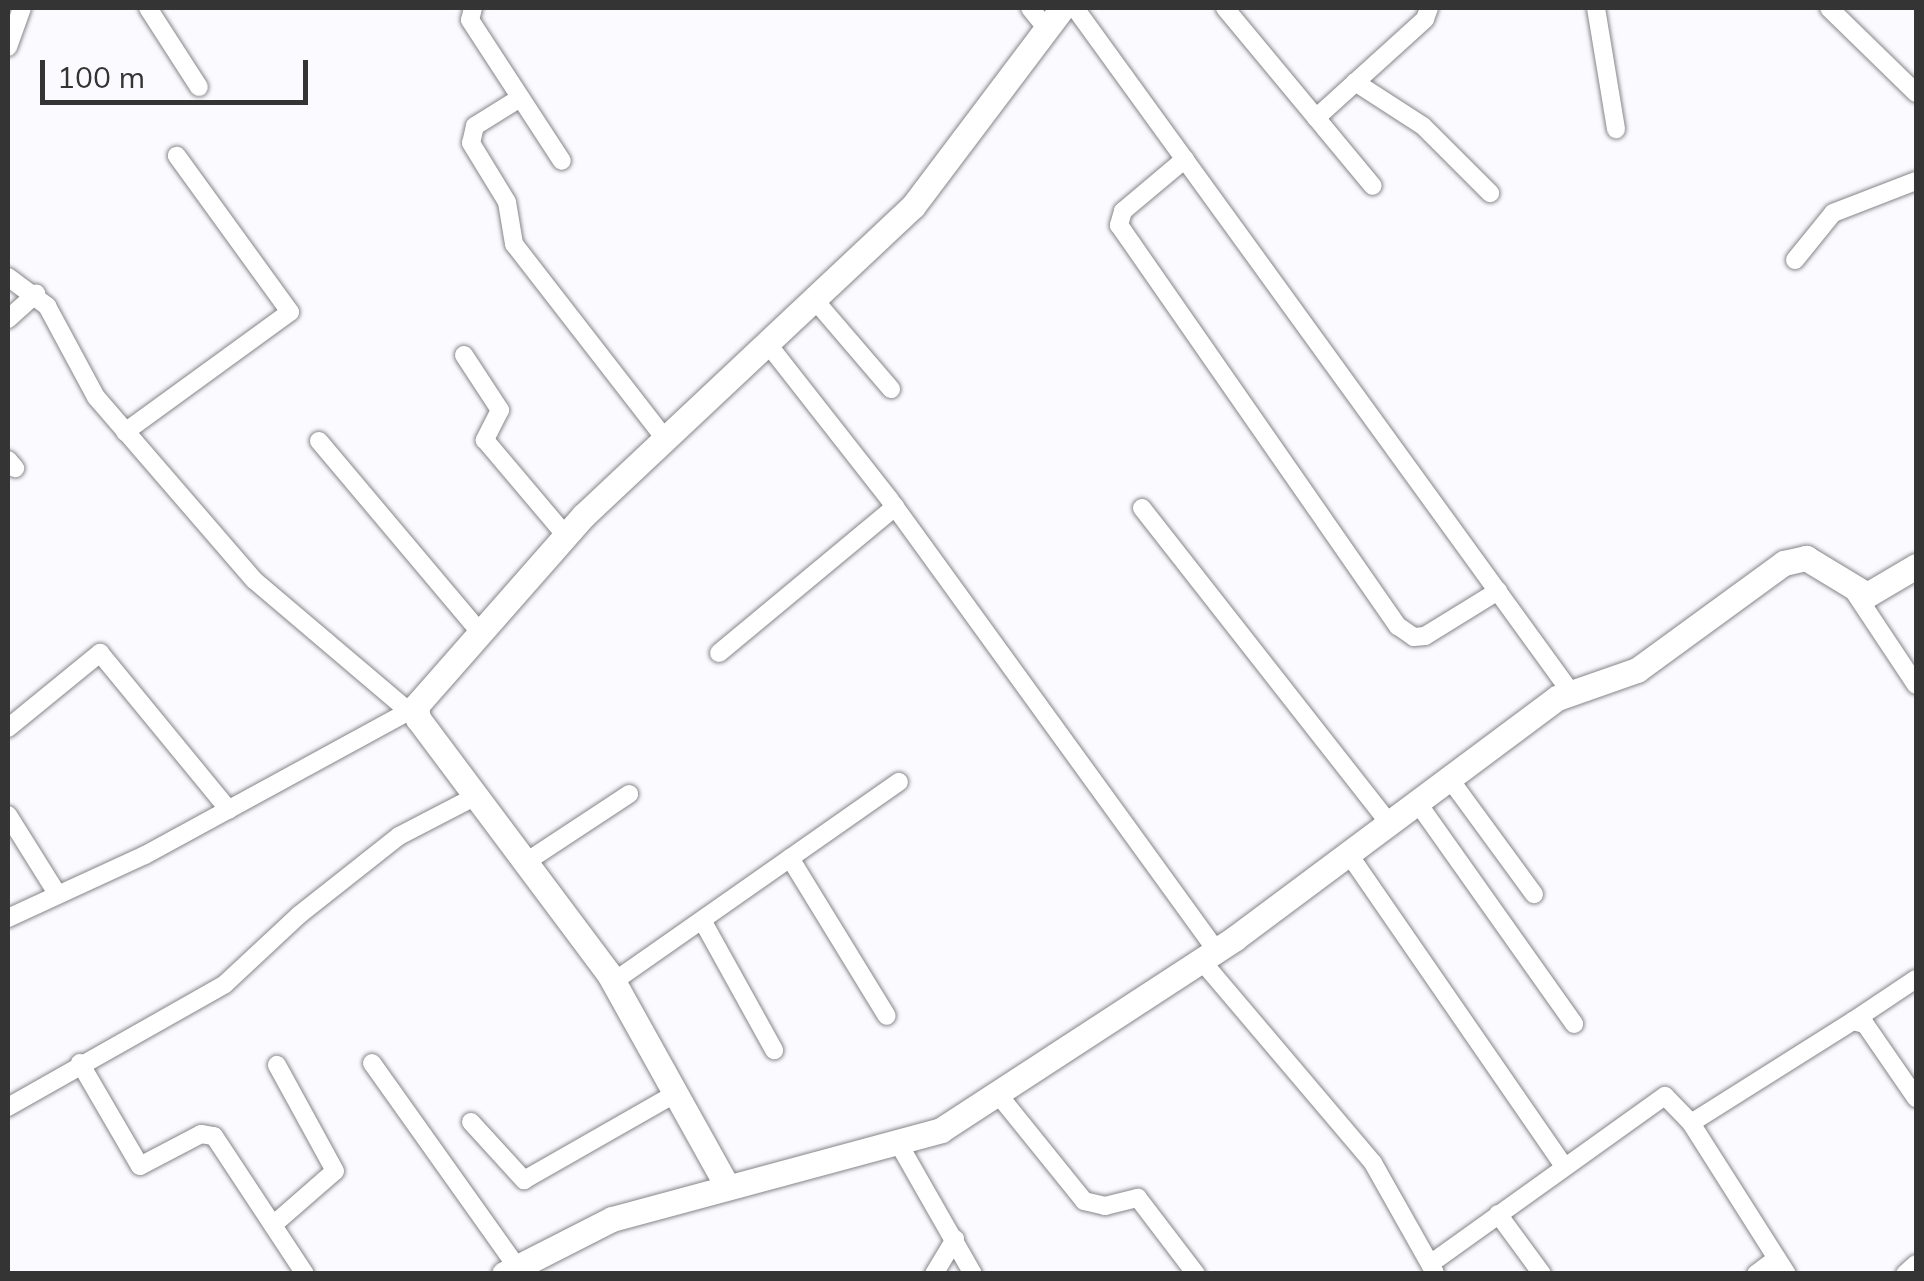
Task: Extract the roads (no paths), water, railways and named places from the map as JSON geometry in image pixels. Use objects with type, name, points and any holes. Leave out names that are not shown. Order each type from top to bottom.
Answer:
[{"type":"street","points":[[8,46],[22,8]]},
{"type":"street","points":[[148,8],[200,87]]},
{"type":"street","points":[[473,8],[470,20],[562,162]]},
{"type":"street","points":[[1075,8],[1570,691]]},
{"type":"street","points":[[1225,8],[1373,186]]},
{"type":"street","points":[[1316,118],[1429,8]]},
{"type":"street","points":[[1596,8],[1616,128]]},
{"type":"street","points":[[1829,8],[1916,93]]},
{"type":"street","points":[[8,918],[413,715],[419,700],[566,536],[928,189],[1046,14]]},
{"type":"street","points":[[1355,82],[1423,126],[1490,193]]},
{"type":"street","points":[[520,98],[475,126],[472,143],[507,202],[514,244],[666,440]]},
{"type":"street","points":[[125,432],[290,312],[177,156]]},
{"type":"street","points":[[1185,159],[1123,211],[1120,225],[1398,626],[1414,637],[1424,636],[1498,591]]},
{"type":"street","points":[[1794,260],[1832,213],[1916,180]]},
{"type":"street","points":[[8,277],[36,294],[86,383],[270,597],[413,715],[478,795],[529,860],[614,982],[727,1186]]},
{"type":"street","points":[[8,320],[36,294]]},
{"type":"street","points":[[813,298],[890,390]]},
{"type":"street","points":[[768,343],[896,507],[1209,955],[1373,1162],[1433,1269],[1498,1214],[1657,1097],[1676,1101],[1782,1266],[1756,1274]]},
{"type":"street","points":[[464,355],[500,410],[485,440],[566,536]]},
{"type":"street","points":[[319,442],[480,632]]},
{"type":"street","points":[[719,653],[896,507]]},
{"type":"street","points":[[1142,508],[1389,823]]},
{"type":"street","points":[[372,1063],[510,1270],[612,1219],[727,1186],[900,1146],[941,1130],[1209,955],[1570,691],[1638,670],[1796,558],[1851,587],[1877,594],[1916,566]]},
{"type":"street","points":[[1851,587],[1916,686]]},
{"type":"street","points":[[8,728],[100,654],[230,810]]},
{"type":"street","points":[[1449,778],[1534,894]]},
{"type":"street","points":[[614,982],[900,782]]},
{"type":"street","points":[[529,860],[630,794]]},
{"type":"street","points":[[8,1107],[225,984],[299,914],[399,836],[478,795]]},
{"type":"street","points":[[1417,802],[1574,1024]]},
{"type":"street","points":[[8,816],[58,895]]},
{"type":"street","points":[[1348,853],[1564,1166]]},
{"type":"street","points":[[790,858],[887,1016]]},
{"type":"street","points":[[702,920],[774,1050]]},
{"type":"street","points":[[1691,1123],[1916,979]]},
{"type":"street","points":[[1853,1020],[1865,1024],[1916,1098]]},
{"type":"street","points":[[80,1063],[140,1166],[210,1133],[305,1274]]},
{"type":"street","points":[[272,1225],[335,1172],[277,1065]]},
{"type":"street","points":[[472,1122],[524,1180],[678,1092]]},
{"type":"street","points":[[998,1092],[1084,1202],[1105,1206],[1138,1198],[1196,1274]]},
{"type":"street","points":[[900,1146],[973,1274]]},
{"type":"street","points":[[1498,1214],[1542,1274]]},
{"type":"street","points":[[934,1274],[954,1239]]},
{"type":"street","points":[[1905,1274],[1916,1264]]}]
